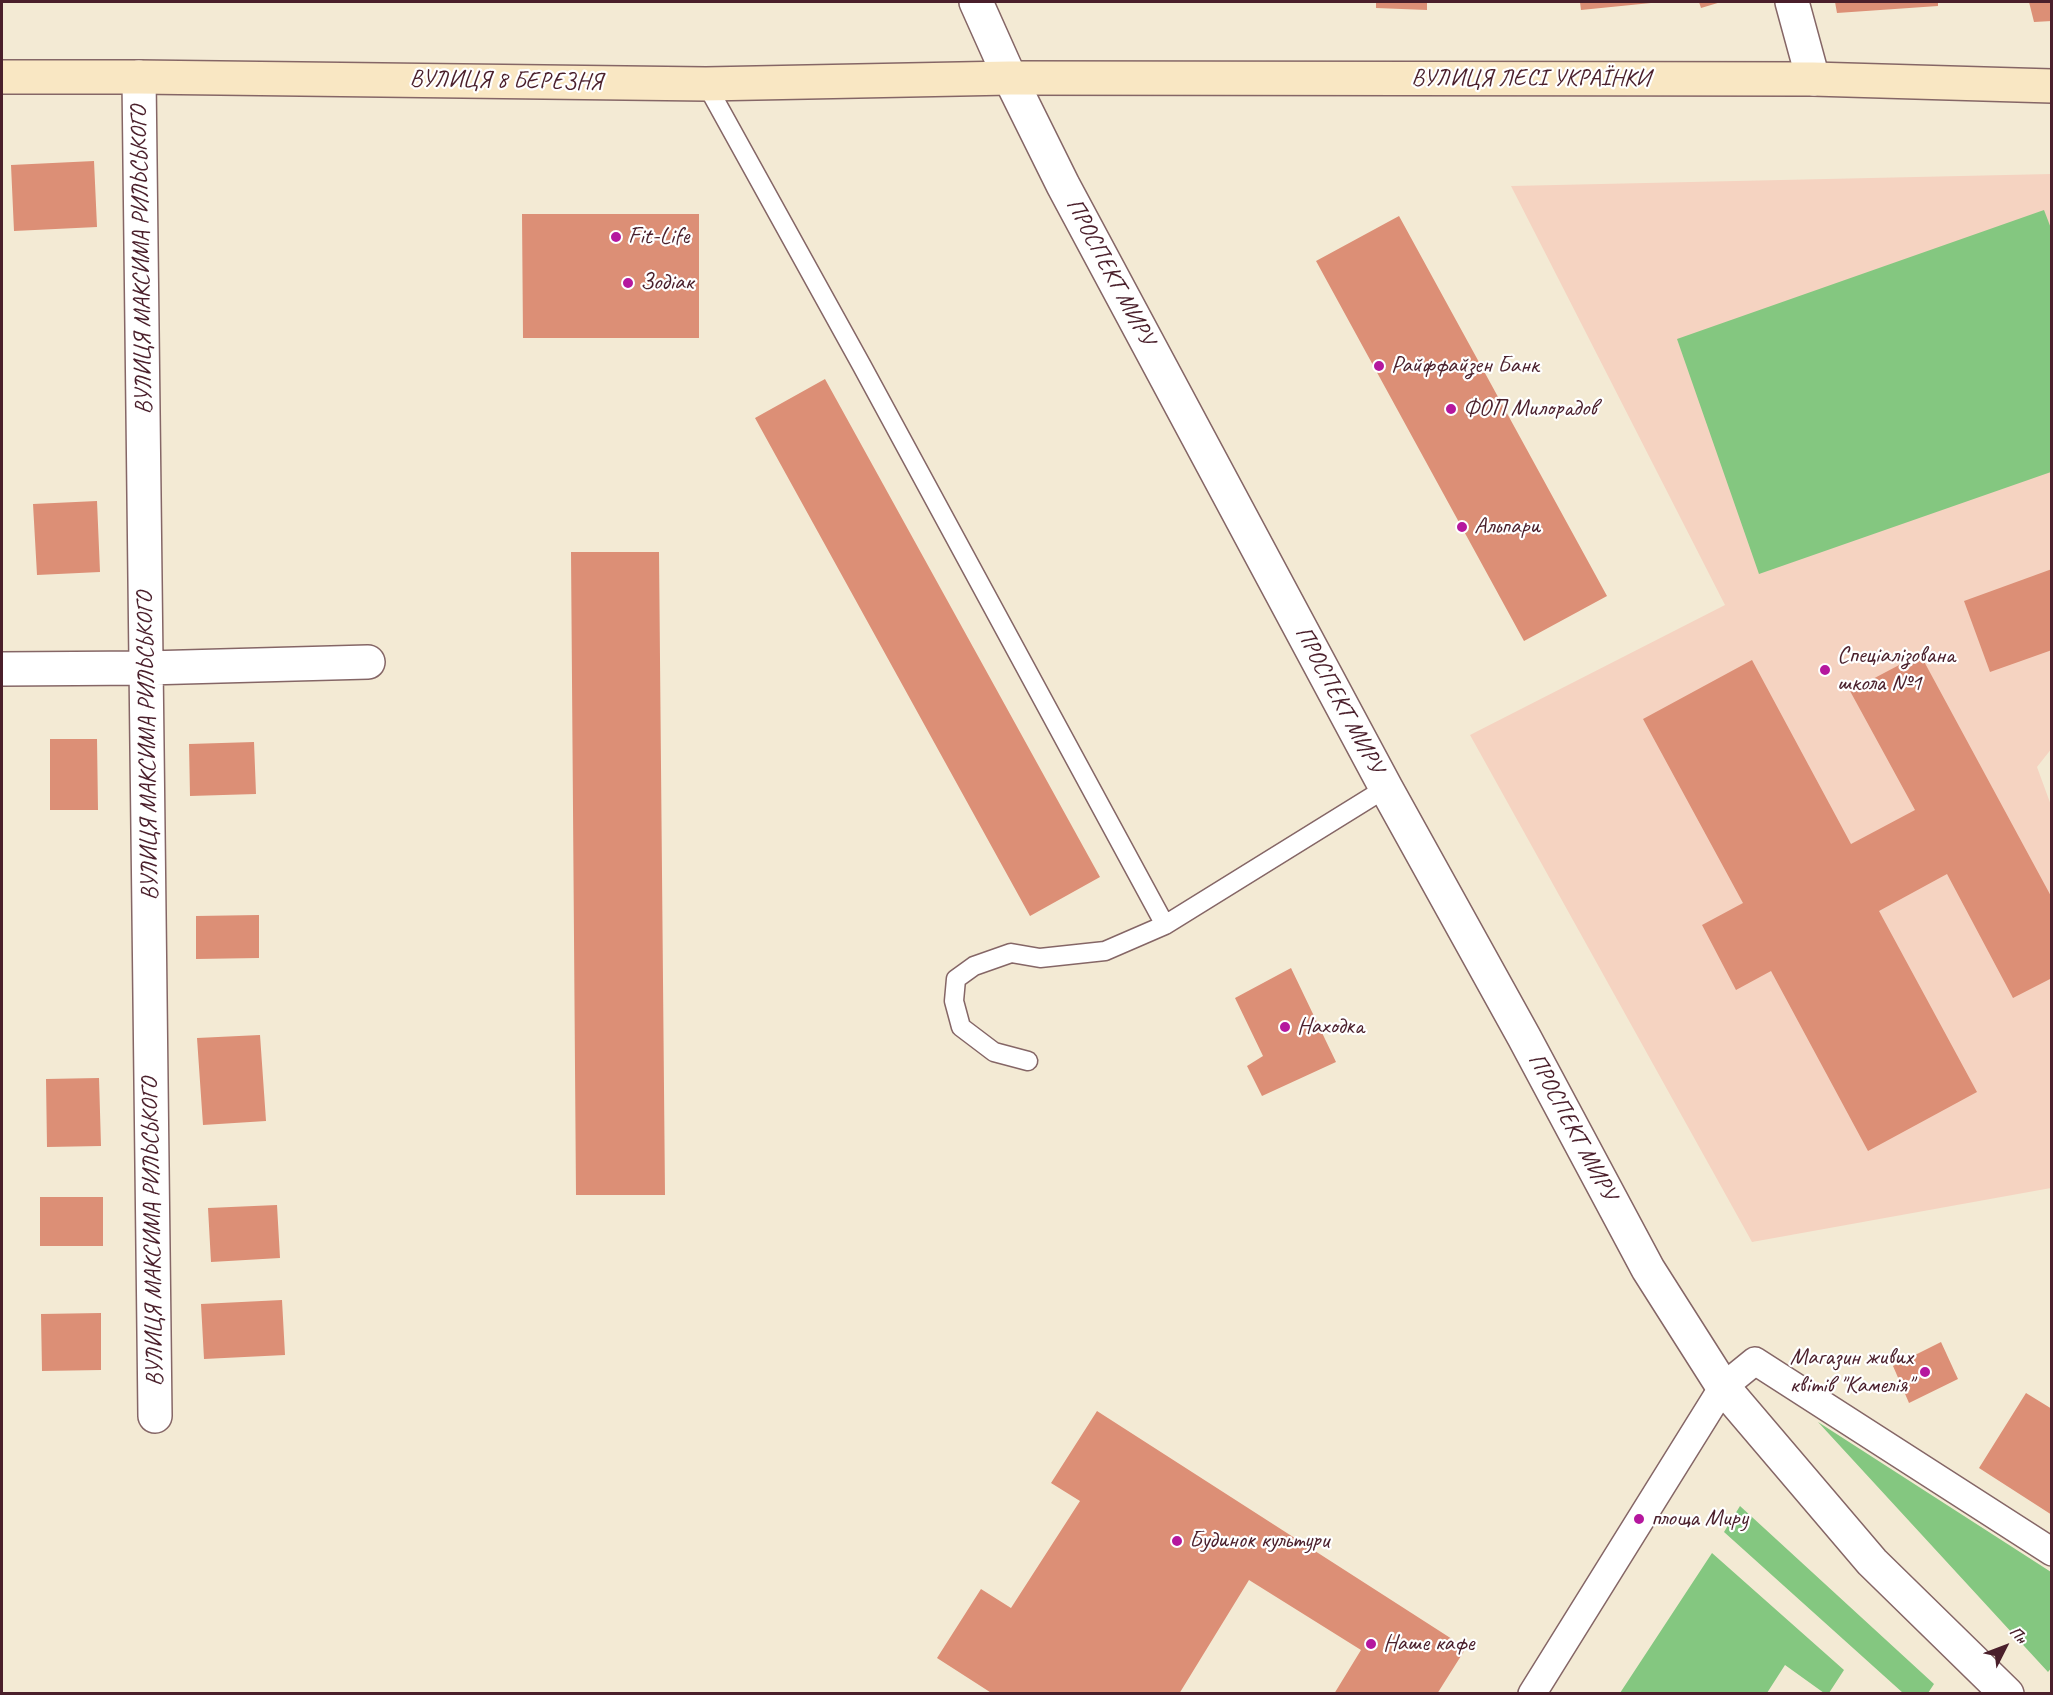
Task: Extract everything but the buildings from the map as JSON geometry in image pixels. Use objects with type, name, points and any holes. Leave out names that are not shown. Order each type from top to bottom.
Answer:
[{"type":"main road","name":"ВУЛИЦЯ 8 БЕРЕЗНЯ","points":[[2,77],[706,84],[1010,78]]},
{"type":"main road","name":"ВУЛИЦЯ ЛЕСІ УКРАЇНКИ","points":[[1010,78],[1813,79],[2052,86]]},
{"type":"street","name":"ПРОСПЕКТ МИРУ","points":[[976,2],[1010,78],[1063,185],[1386,788],[1524,1037],[1648,1269],[1724,1387]]},
{"type":"street","points":[[1792,2],[1813,79]]},
{"type":"street","name":"ВУЛИЦЯ МАКСИМА РИЛЬСЬКОГО","points":[[139,77],[155,1416]]},
{"type":"street","points":[[2,669],[368,662]]},
{"type":"street","points":[[1532,1694],[1724,1387],[1755,1361],[2052,1552]]},
{"type":"street","points":[[1724,1387],[1872,1562],[2007,1694]]},
{"type":"lane","points":[[706,84],[862,366],[1165,925]]},
{"type":"lane","points":[[1028,1061],[994,1052],[961,1027],[954,1001],[956,979],[974,966],[1011,953],[1040,958],[1105,951],[1165,925],[1386,788]]},
{"type":"shaded area","name":"Спеціалізована школа №1","points":[[2051,174],[2052,748],[2037,767],[2052,808],[2051,1188],[1752,1242],[1470,735],[1725,605],[1511,186]]},
{"type":"green space","points":[[2044,210],[2052,231],[2051,472],[1759,574],[1677,339]]},
{"type":"green space","points":[[1818,1422],[2051,1572],[2052,1667],[2048,1672]]},
{"type":"green space","points":[[1740,1506],[1934,1684],[1928,1693],[1903,1693],[1724,1532]]},
{"type":"green space","points":[[1712,1553],[1844,1670],[1829,1693],[1824,1693],[1785,1665],[1767,1693],[1620,1693]]},
{"type":"place","name":"Fit-Life","points":[[616,237]]},
{"type":"place","name":"Зодіак","points":[[628,283]]},
{"type":"place","name":"Райффайзен Банк","points":[[1379,366]]},
{"type":"place","name":"ФОП Милорадов","points":[[1451,409]]},
{"type":"place","name":"Альпари","points":[[1462,527]]},
{"type":"place","name":"Спеціалізована школа №1","points":[[1825,670]]},
{"type":"place","name":"Находка","points":[[1285,1027]]},
{"type":"place","name":"Магазин живих квітів \"Камелія\"","points":[[1925,1372]]},
{"type":"place","name":"площа Миру","points":[[1639,1519]]},
{"type":"place","name":"Будинок культури","points":[[1177,1541]]},
{"type":"place","name":"Наше кафе","points":[[1371,1644]]}]
